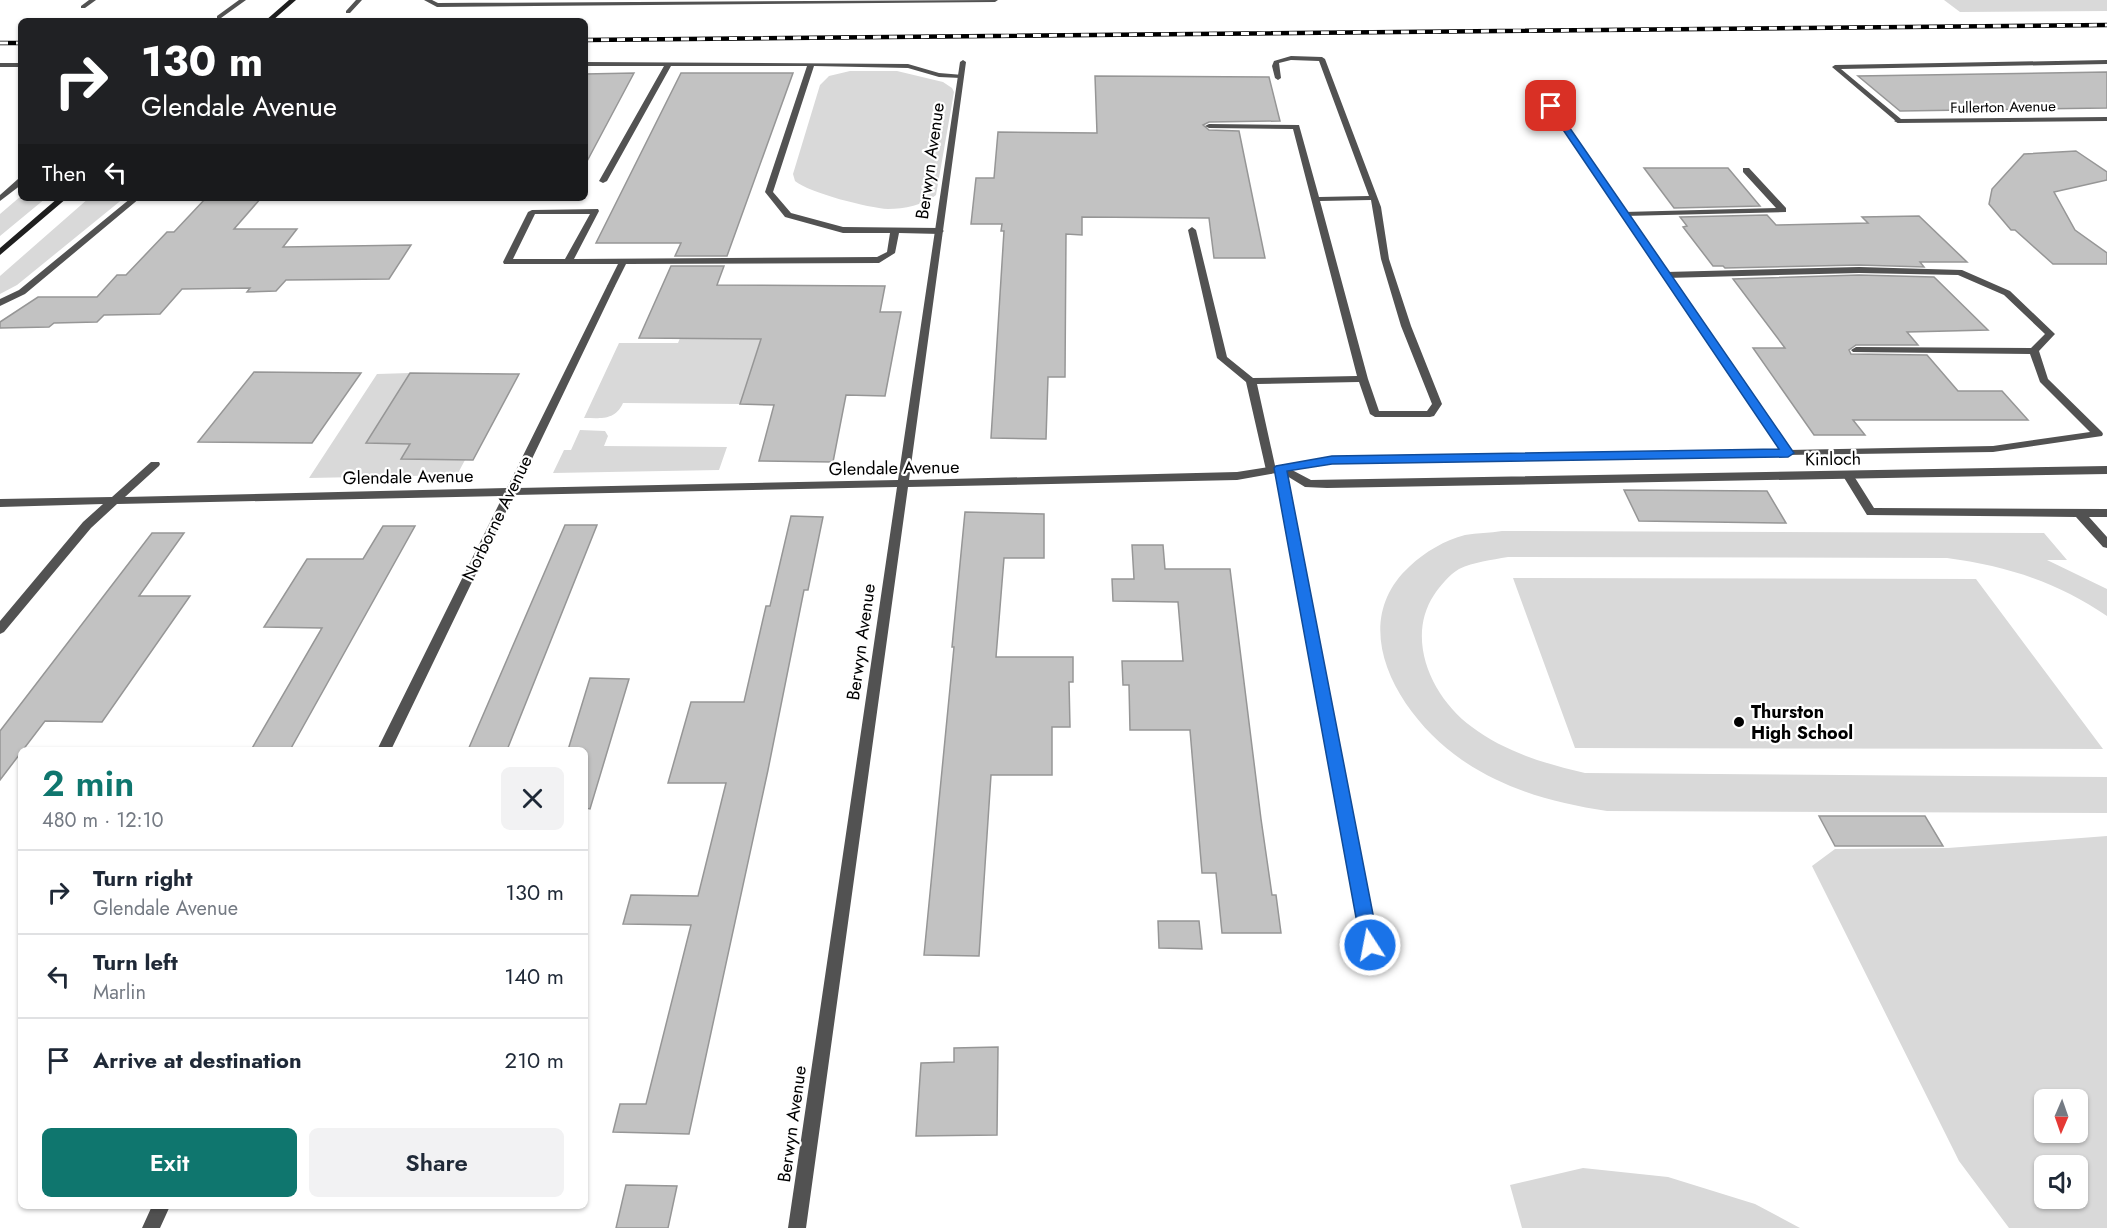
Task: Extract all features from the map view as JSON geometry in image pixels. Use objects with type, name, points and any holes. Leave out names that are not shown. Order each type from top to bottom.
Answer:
[{"type":"main road","points":[[272,18],[294,0]]},
{"type":"main road","points":[[0,252],[60,201]]},
{"type":"street","points":[[83,7],[93,0]]},
{"type":"street","points":[[219,17],[243,0]]},
{"type":"street","points":[[348,12],[359,0]]},
{"type":"street","points":[[427,0],[436,5],[995,0]]},
{"type":"street","points":[[1209,126],[1296,127],[1375,414],[1430,414],[1437,404],[1406,326],[1385,259],[1374,198],[1322,59],[1292,58],[1276,62],[1278,78]]},
{"type":"street","name":"Berwyn Avenue","points":[[797,1228],[963,62]]},
{"type":"street","name":"Fullerton Avenue","points":[[2107,62],[1836,67],[1898,122],[2107,119]]},
{"type":"street","points":[[0,64],[18,65]]},
{"type":"street","points":[[588,64],[908,66],[939,75],[961,76]]},
{"type":"street","points":[[811,64],[769,192],[788,215],[843,230],[940,231]]},
{"type":"street","points":[[603,181],[669,65]]},
{"type":"street","points":[[1539,88],[1788,453]]},
{"type":"street","points":[[1624,214],[1783,210],[1746,170]]},
{"type":"street","points":[[0,199],[18,184]]},
{"type":"street","points":[[0,191],[12,189]]},
{"type":"street","points":[[1315,199],[1374,198]]},
{"type":"street","points":[[0,303],[22,292],[132,201]]},
{"type":"street","points":[[568,262],[595,211],[532,212],[507,262],[568,262],[623,262],[879,260],[891,253],[895,230]]},
{"type":"street","points":[[1192,230],[1222,358],[1251,381],[1276,469],[1370,945]]},
{"type":"street","name":"Norborne Avenue","points":[[385,747],[623,262]]},
{"type":"street","points":[[1666,275],[1859,270],[1959,272],[2007,293],[2050,334],[2034,351],[1856,350]]},
{"type":"street","name":"Glendale Avenue","points":[[0,503],[1237,476],[1332,460],[1993,449],[2098,434],[2043,380],[2034,351]]},
{"type":"street","points":[[1251,381],[1364,379]]},
{"type":"street","points":[[0,629],[87,525],[155,464]]},
{"type":"street","name":"Kinloch","points":[[1276,469],[1309,484],[2107,470]]},
{"type":"street","points":[[1848,476],[1871,512],[2107,513]]},
{"type":"street","points":[[2079,513],[2107,544]]},
{"type":"street","points":[[151,1228],[160,1209]]},
{"type":"shaded area","points":[[1944,0],[2107,0],[2107,11],[1960,12]]},
{"type":"shaded area","points":[[850,71],[897,71],[943,82],[952,88],[954,92],[936,195],[920,204],[888,209],[826,195],[795,181],[793,174],[820,85],[829,76]]},
{"type":"shaded area","points":[[18,199],[18,201],[42,201],[0,236],[0,214]]},
{"type":"shaded area","points":[[86,201],[120,201],[17,285],[0,294],[0,276]]},
{"type":"shaded area","points":[[680,338],[761,339],[740,404],[623,403],[620,409],[611,416],[584,418],[619,343],[678,343]]},
{"type":"shaded area","points":[[410,373],[366,443],[410,444],[465,460],[457,475],[309,478],[377,374]]},
{"type":"shaded area","points":[[580,430],[605,431],[608,436],[604,446],[727,447],[719,470],[553,473],[564,450],[571,450]]},
{"type":"shaded area","points":[[1502,531],[2044,533],[2067,560],[2047,560],[2107,589],[2107,616],[2069,594],[2031,577],[1969,561],[1947,558],[1508,557],[1459,569],[1445,581],[1434,595],[1426,612],[1422,630],[1423,648],[1427,667],[1435,684],[1445,700],[1472,727],[1526,756],[1585,773],[2107,777],[2107,813],[1607,811],[1532,794],[1496,780],[1462,760],[1440,742],[1419,721],[1402,697],[1388,671],[1381,643],[1381,616],[1391,590],[1410,566],[1422,556],[1458,537]]},
{"type":"shaded area","points":[[1513,578],[1976,579],[2103,749],[1575,748]]},
{"type":"shaded area","points":[[2107,836],[2107,1228],[2009,1228],[1959,1161],[1812,866],[1835,849],[1948,848]]},
{"type":"shaded area","points":[[1583,1168],[1668,1177],[1755,1204],[1800,1228],[1522,1228],[1510,1185]]},
{"type":"building","points":[[2107,72],[2107,108],[1900,111],[1858,76]]},
{"type":"building","points":[[634,73],[588,159],[588,74]]},
{"type":"building","points":[[681,73],[793,73],[727,256],[675,256],[681,243],[596,243]]},
{"type":"building","points":[[1095,76],[1269,77],[1280,121],[1209,122],[1203,125],[1209,130],[1239,131],[1265,258],[1214,258],[1209,218],[1082,217],[1082,235],[1066,234],[1065,377],[1048,377],[1046,439],[991,438],[1004,231],[1001,231],[1002,224],[971,224],[976,178],[994,178],[998,132],[1097,133]]},
{"type":"building","points":[[2076,151],[2107,172],[2107,180],[2054,192],[2075,230],[2107,253],[2107,264],[2053,264],[2015,230],[2011,230],[1989,204],[1992,189],[2024,154]]},
{"type":"building","points":[[1644,168],[1728,168],[1760,206],[1674,208]]},
{"type":"building","points":[[203,201],[258,201],[234,229],[297,229],[283,247],[411,245],[389,279],[286,280],[276,291],[247,292],[250,288],[182,289],[160,314],[104,315],[97,322],[54,323],[49,327],[0,328],[0,322],[38,297],[97,297],[117,275],[126,275],[167,232],[174,232]]},
{"type":"building","points":[[1767,215],[1776,225],[1868,223],[1862,217],[1919,216],[1967,262],[1920,262],[1924,267],[1859,265],[1725,268],[1713,266],[1683,227],[1687,226],[1680,217]]},
{"type":"building","points":[[671,266],[724,266],[717,285],[885,286],[880,312],[901,312],[885,396],[846,395],[833,462],[759,461],[774,405],[740,404],[761,339],[639,338]]},
{"type":"building","points":[[1859,275],[1934,277],[1988,330],[1907,332],[1918,345],[1856,345],[1849,350],[1851,354],[1927,355],[1958,391],[2002,391],[2028,420],[1853,420],[1865,435],[1814,435],[1753,348],[1785,348],[1733,279]]},
{"type":"building","points":[[254,372],[361,373],[312,443],[198,442]]},
{"type":"building","points":[[410,373],[519,374],[473,460],[401,459],[410,444],[366,443]]},
{"type":"building","points":[[1624,490],[1767,491],[1786,523],[1639,521]]},
{"type":"building","points":[[965,512],[1044,514],[1044,558],[1004,558],[996,657],[1073,657],[1073,682],[1069,682],[1070,727],[1052,727],[1052,775],[991,775],[979,956],[924,955],[954,647],[952,647]]},
{"type":"building","points":[[791,516],[823,517],[808,590],[804,590],[768,770],[689,1134],[613,1132],[620,1104],[646,1104],[691,925],[623,924],[631,895],[698,896],[726,783],[668,783],[691,702],[744,702],[766,606],[770,606]]},
{"type":"building","points":[[565,525],[597,525],[508,747],[469,747]]},
{"type":"building","points":[[383,526],[415,526],[292,747],[253,747],[322,628],[264,627],[307,559],[363,559]]},
{"type":"building","points":[[152,533],[184,533],[139,596],[190,596],[102,722],[45,721],[25,747],[18,747],[18,756],[0,780],[0,731]]},
{"type":"building","points":[[1132,545],[1163,545],[1165,569],[1230,569],[1261,819],[1272,895],[1276,895],[1281,933],[1222,933],[1216,873],[1202,873],[1190,730],[1130,730],[1129,685],[1123,685],[1122,661],[1183,661],[1178,602],[1113,601],[1112,579],[1134,579]]},
{"type":"building","points":[[590,678],[629,679],[590,809],[588,809],[588,747],[569,747]]},
{"type":"building","points":[[1819,816],[1925,816],[1943,846],[1835,846]]},
{"type":"building","points":[[1158,921],[1199,921],[1202,949],[1159,948]]},
{"type":"building","points":[[998,1047],[997,1135],[916,1136],[921,1063],[954,1062],[954,1048]]},
{"type":"building","points":[[626,1185],[677,1186],[668,1228],[616,1228]]},
{"type":"railway","points":[[588,40],[2107,25]]},
{"type":"railway","points":[[0,43],[18,43]]},
{"type":"place","name":"Thurston High School","points":[[1739,722]]},
{"type":"route","points":[[1370,945],[1280,468],[1332,460],[1788,453],[1551,106]]}]
